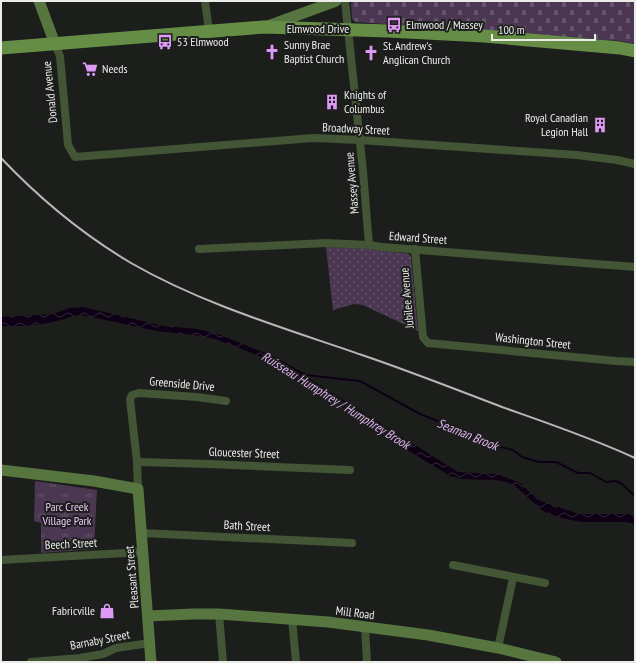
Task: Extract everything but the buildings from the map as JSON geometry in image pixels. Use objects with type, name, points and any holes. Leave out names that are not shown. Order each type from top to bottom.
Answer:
[{"type":"main road","name":"Elmwood Drive","points":[[1,48],[264,27],[281,29],[348,29],[484,36],[620,48],[635,51]]},
{"type":"street","name":"Donald Avenue","points":[[39,1],[60,56],[68,146],[76,157]]},
{"type":"street","points":[[205,1],[209,31]]},
{"type":"street","points":[[264,27],[336,1]]},
{"type":"street","name":"Massey Avenue","points":[[345,1],[360,140],[369,245]]},
{"type":"street","name":"Broadway Street","points":[[76,157],[313,138],[577,155],[635,164]]},
{"type":"street","name":"Edward Street","points":[[199,250],[326,243],[369,245],[635,267]]},
{"type":"street","name":"Jubilee Avenue","points":[[415,249],[423,337],[428,343]]},
{"type":"street","name":"Washington Street","points":[[428,343],[635,362]]},
{"type":"street","name":"Greenside Drive","points":[[137,462],[130,399],[132,395],[139,393],[197,397],[226,401]]},
{"type":"street","name":"Gloucester Street","points":[[137,462],[350,470]]},
{"type":"street","name":"Pleasant Street","points":[[137,462],[151,662]]},
{"type":"street","points":[[1,470],[94,481],[138,489]]},
{"type":"street","name":"Bath Street","points":[[141,533],[352,543]]},
{"type":"street","name":"Beech Street","points":[[1,560],[143,552]]},
{"type":"street","points":[[453,565],[513,578],[545,583]]},
{"type":"street","points":[[498,648],[513,578]]},
{"type":"street","points":[[219,614],[223,662]]},
{"type":"street","name":"Mill Road","points":[[148,616],[219,614],[292,619],[365,627],[428,635],[498,648],[556,662]]},
{"type":"street","points":[[292,619],[296,662]]},
{"type":"street","points":[[365,627],[367,662]]},
{"type":"street","name":"Barnaby Street","points":[[31,662],[80,658],[102,654],[116,648],[150,643]]},
{"type":"green space","points":[[353,1],[635,1],[635,44],[621,41],[356,22],[352,19],[351,4]]},
{"type":"green space","points":[[326,247],[359,248],[409,254],[411,257],[418,331],[363,305],[354,304],[333,310]]},
{"type":"green space","name":"Parc Creek Village Park","points":[[35,481],[97,490],[94,549],[41,553],[41,523],[34,521]]},
{"type":"water","name":"Ruisseau Humphrey / Humphrey Brook","points":[[83,307],[164,326],[198,329],[220,335],[273,356],[302,372],[307,373],[307,377],[458,472],[497,474],[520,483],[538,500],[579,514],[628,514],[635,516],[635,524],[625,522],[581,522],[566,519],[546,513],[514,485],[506,482],[495,480],[462,479],[450,476],[399,445],[272,361],[215,339],[195,335],[156,331],[82,315],[45,324],[1,326],[1,317],[53,314],[70,308]]},
{"type":"waterway","name":"Seaman Brook","points":[[305,375],[360,381],[420,414],[497,446],[513,450],[522,457],[539,462],[556,462],[578,473],[590,473],[606,482],[616,481],[622,484],[635,496]]},
{"type":"railway","points":[[1,158],[46,202],[79,228],[113,252],[158,278],[215,303],[273,325],[397,367],[569,431],[635,458]]},
{"type":"place","name":"Elmwood / Massey","points":[[394,25]]},
{"type":"place","name":"53 Elmwood","points":[[165,42]]},
{"type":"place","name":"Sunny Brae Baptist Church","points":[[272,52]]},
{"type":"place","name":"St. Andrew's Anglican Church","points":[[371,53]]},
{"type":"place","name":"Needs","points":[[90,69]]},
{"type":"place","name":"Knights of Columbus","points":[[332,102]]},
{"type":"place","name":"Royal Canadian Legion Hall","points":[[600,125]]},
{"type":"place","name":"Fabricville","points":[[107,611]]}]
